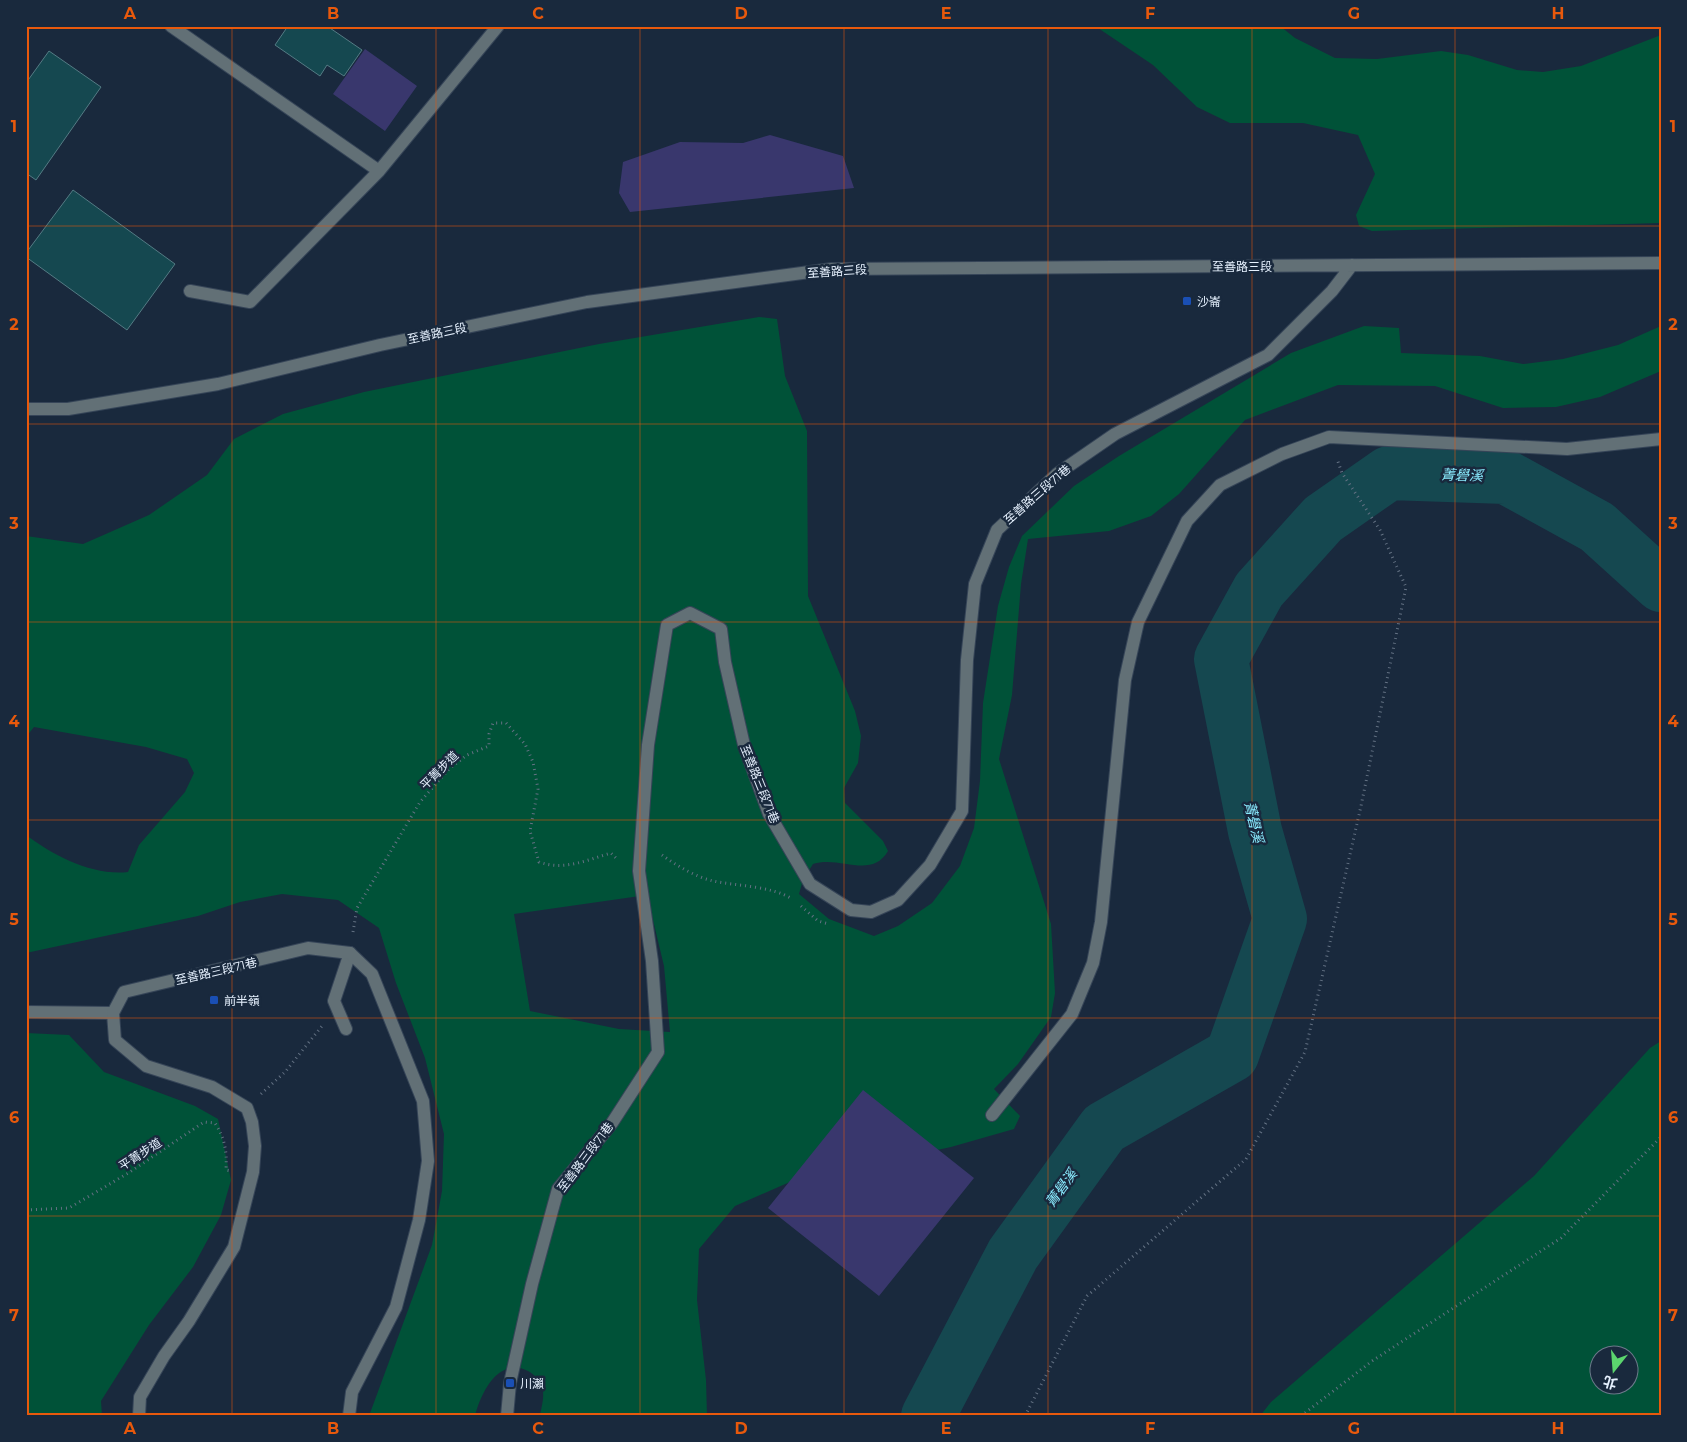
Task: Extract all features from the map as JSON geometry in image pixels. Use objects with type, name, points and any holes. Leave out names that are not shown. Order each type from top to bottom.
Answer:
[{"type":"street","points":[[171,26],[379,171]]},
{"type":"street","points":[[190,292],[250,302],[379,171],[498,26]]},
{"type":"street","name":"至善路三段","points":[[26,409],[68,409],[218,384],[380,345],[587,302],[832,269],[1661,263]]},
{"type":"street","name":"至善路三段71巷","points":[[507,1416],[510,1383],[532,1284],[558,1189],[612,1123],[658,1052],[652,961],[639,871],[648,746],[667,625],[690,613],[721,629],[725,662],[744,745],[769,814],[810,884],[851,910],[871,912],[898,900],[930,865],[962,811],[966,660],[975,584],[997,530],[1057,474],[1115,434],[1268,355],[1332,291],[1352,266]]},
{"type":"street","points":[[992,1115],[1072,1014],[1093,963],[1101,922],[1126,680],[1138,622],[1187,521],[1220,485],[1282,454],[1329,437],[1567,449],[1661,439]]},
{"type":"street","name":"至善路三段71巷","points":[[113,1012],[124,992],[308,948],[350,953]]},
{"type":"street","points":[[346,1028],[334,1001],[350,953],[372,974],[423,1101],[428,1161],[419,1220],[396,1307],[352,1392],[348,1416]]},
{"type":"street","points":[[26,1012],[113,1012],[115,1040],[146,1066],[212,1087],[247,1108],[252,1122],[255,1146],[252,1172],[234,1247],[140,1397],[139,1416]]},
{"type":"path","points":[[1024,1416],[1087,1296],[1246,1159],[1305,1052],[1361,806],[1406,587],[1380,530],[1342,473]]},
{"type":"path","name":"平菁步道","points":[[350,953],[357,908],[420,802],[449,768],[467,754],[489,746],[489,734],[493,723],[506,723],[525,744],[533,762],[538,789],[530,830],[539,862],[553,867],[569,865],[611,853],[618,861],[619,866]]},
{"type":"path","points":[[640,839],[676,866],[712,881],[750,886],[790,897],[818,921],[838,926],[851,910]]},
{"type":"path","points":[[247,1108],[285,1072],[322,1027]]},
{"type":"path","name":"平菁步道","points":[[26,1210],[69,1208],[130,1172],[204,1122],[215,1123],[224,1137],[227,1153],[226,1170]]},
{"type":"path","points":[[1301,1416],[1372,1361],[1561,1238],[1661,1137]]},
{"type":"green space","points":[[1095,26],[1280,26],[1295,38],[1335,58],[1377,59],[1441,51],[1468,55],[1517,70],[1543,72],[1581,66],[1661,35],[1661,223],[1372,231],[1359,226],[1356,215],[1375,174],[1358,135],[1303,123],[1230,123],[1197,107],[1153,65]]},
{"type":"green space","points":[[759,317],[777,319],[785,376],[807,431],[808,596],[855,711],[861,736],[858,763],[844,788],[845,803],[883,841],[888,851],[881,860],[873,864],[854,865],[823,862],[813,864],[803,880],[799,894],[829,919],[874,936],[898,926],[932,903],[960,866],[974,828],[980,781],[983,703],[998,606],[1009,567],[1022,536],[1074,486],[1119,456],[1291,353],[1364,326],[1399,328],[1401,353],[1480,356],[1523,364],[1563,359],[1618,345],[1661,326],[1661,371],[1600,397],[1556,407],[1503,408],[1435,386],[1338,385],[1245,420],[1179,494],[1151,516],[1109,531],[1028,539],[1021,584],[1012,695],[999,759],[1051,924],[1055,993],[1051,1017],[1018,1064],[994,1089],[1020,1116],[1014,1129],[951,1147],[792,1181],[735,1206],[699,1249],[697,1300],[706,1380],[707,1416],[540,1416],[543,1392],[536,1377],[528,1371],[508,1368],[500,1372],[487,1387],[475,1416],[369,1416],[432,1245],[442,1191],[444,1134],[425,1058],[396,983],[379,928],[338,900],[282,894],[240,902],[198,916],[26,953],[26,835],[74,863],[101,871],[128,872],[139,845],[185,792],[194,773],[187,759],[146,747],[34,727],[26,737],[26,536],[83,544],[149,515],[207,475],[234,439],[283,414],[364,392],[599,344]],"holes":[[[647,895],[664,966],[670,1032],[619,1029],[530,1011],[514,914]]]},
{"type":"green space","points":[[26,1033],[69,1035],[104,1072],[195,1106],[218,1119],[231,1180],[221,1215],[193,1267],[149,1325],[101,1401],[102,1416],[26,1416]]},
{"type":"green space","points":[[1661,1041],[1661,1416],[1260,1416],[1271,1402],[1534,1176],[1650,1048]]},
{"type":"shaded area","points":[[288,26],[327,26],[362,50],[344,76],[327,65],[320,76],[275,45]]},
{"type":"shaded area","points":[[49,51],[101,87],[36,180],[26,173],[26,83]]},
{"type":"shaded area","points":[[73,190],[175,264],[127,330],[26,257],[26,253]]},
{"type":"building","points":[[365,49],[417,86],[385,131],[333,94]]},
{"type":"building","points":[[770,135],[843,156],[854,188],[630,212],[619,193],[623,162],[680,142],[743,143]]},
{"type":"building","points":[[863,1090],[974,1178],[879,1296],[768,1208]]},
{"type":"waterway","name":"菁礐溪","points":[[928,1416],[1013,1254],[1104,1128],[1232,1055],[1280,919],[1255,831],[1221,659],[1259,590],[1323,519],[1389,473],[1506,477],[1597,527],[1661,585]]},
{"type":"place","name":"沙崙","points":[[1187,301]]},
{"type":"place","name":"前半嶺","points":[[214,1000]]},
{"type":"place","name":"川瀨","points":[[510,1383]]}]
